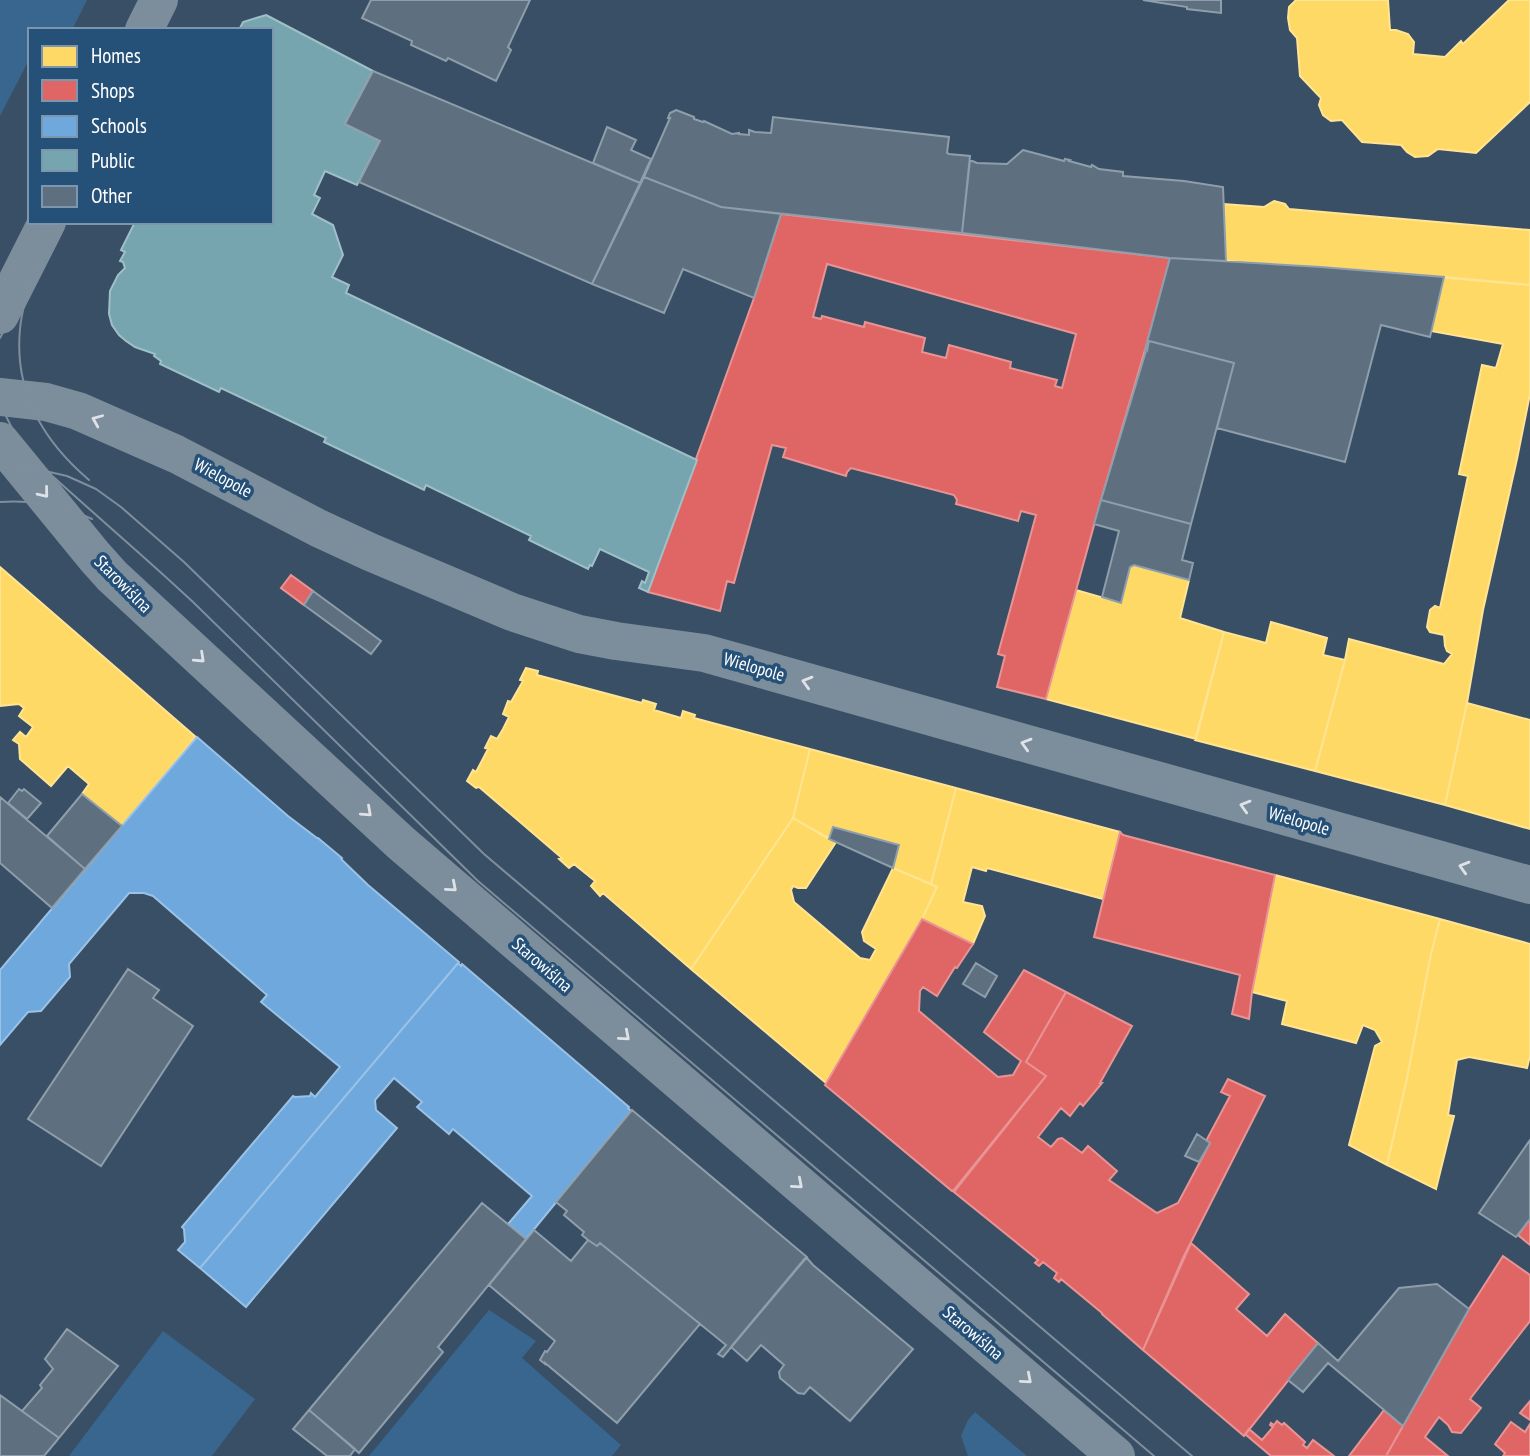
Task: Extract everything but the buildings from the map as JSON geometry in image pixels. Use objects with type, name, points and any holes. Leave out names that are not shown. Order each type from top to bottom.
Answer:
[{"type":"street","points":[[145,28],[159,0]]},
{"type":"street","points":[[0,315],[46,224]]},
{"type":"street","name":"Wielopole","points":[[0,397],[46,402],[78,411],[176,454],[370,552],[530,618],[579,634],[704,653],[1530,886]]},
{"type":"street","name":"Starowiślna","points":[[0,441],[112,576],[401,843],[1116,1456]]},
{"type":"shaded area","points":[[0,0],[87,0],[73,28],[28,28],[28,62],[0,116]]},
{"type":"shaded area","points":[[489,1310],[536,1341],[522,1358],[621,1445],[612,1456],[369,1456]]},
{"type":"shaded area","points":[[163,1331],[255,1399],[212,1456],[69,1456]]},
{"type":"shaded area","points":[[975,1412],[1027,1456],[968,1456],[961,1436]]},
{"type":"tram line","points":[[133,28],[147,0]]},
{"type":"tram line","points":[[157,28],[171,0]]},
{"type":"tram line","points":[[0,288],[32,224]]},
{"type":"tram line","points":[[33,272],[58,224]]},
{"type":"tram line","points":[[36,266],[20,329],[19,352],[27,394],[45,431],[58,449],[89,480]]},
{"type":"tram line","points":[[0,338],[19,301]]},
{"type":"tram line","points":[[0,401],[15,433],[37,462],[193,602],[478,881],[1154,1456]]},
{"type":"tram line","points":[[0,467],[32,468],[67,476],[96,489],[121,507],[184,562],[484,854],[1192,1456]]},
{"type":"tram line","points":[[0,502],[47,504],[92,519]]}]
